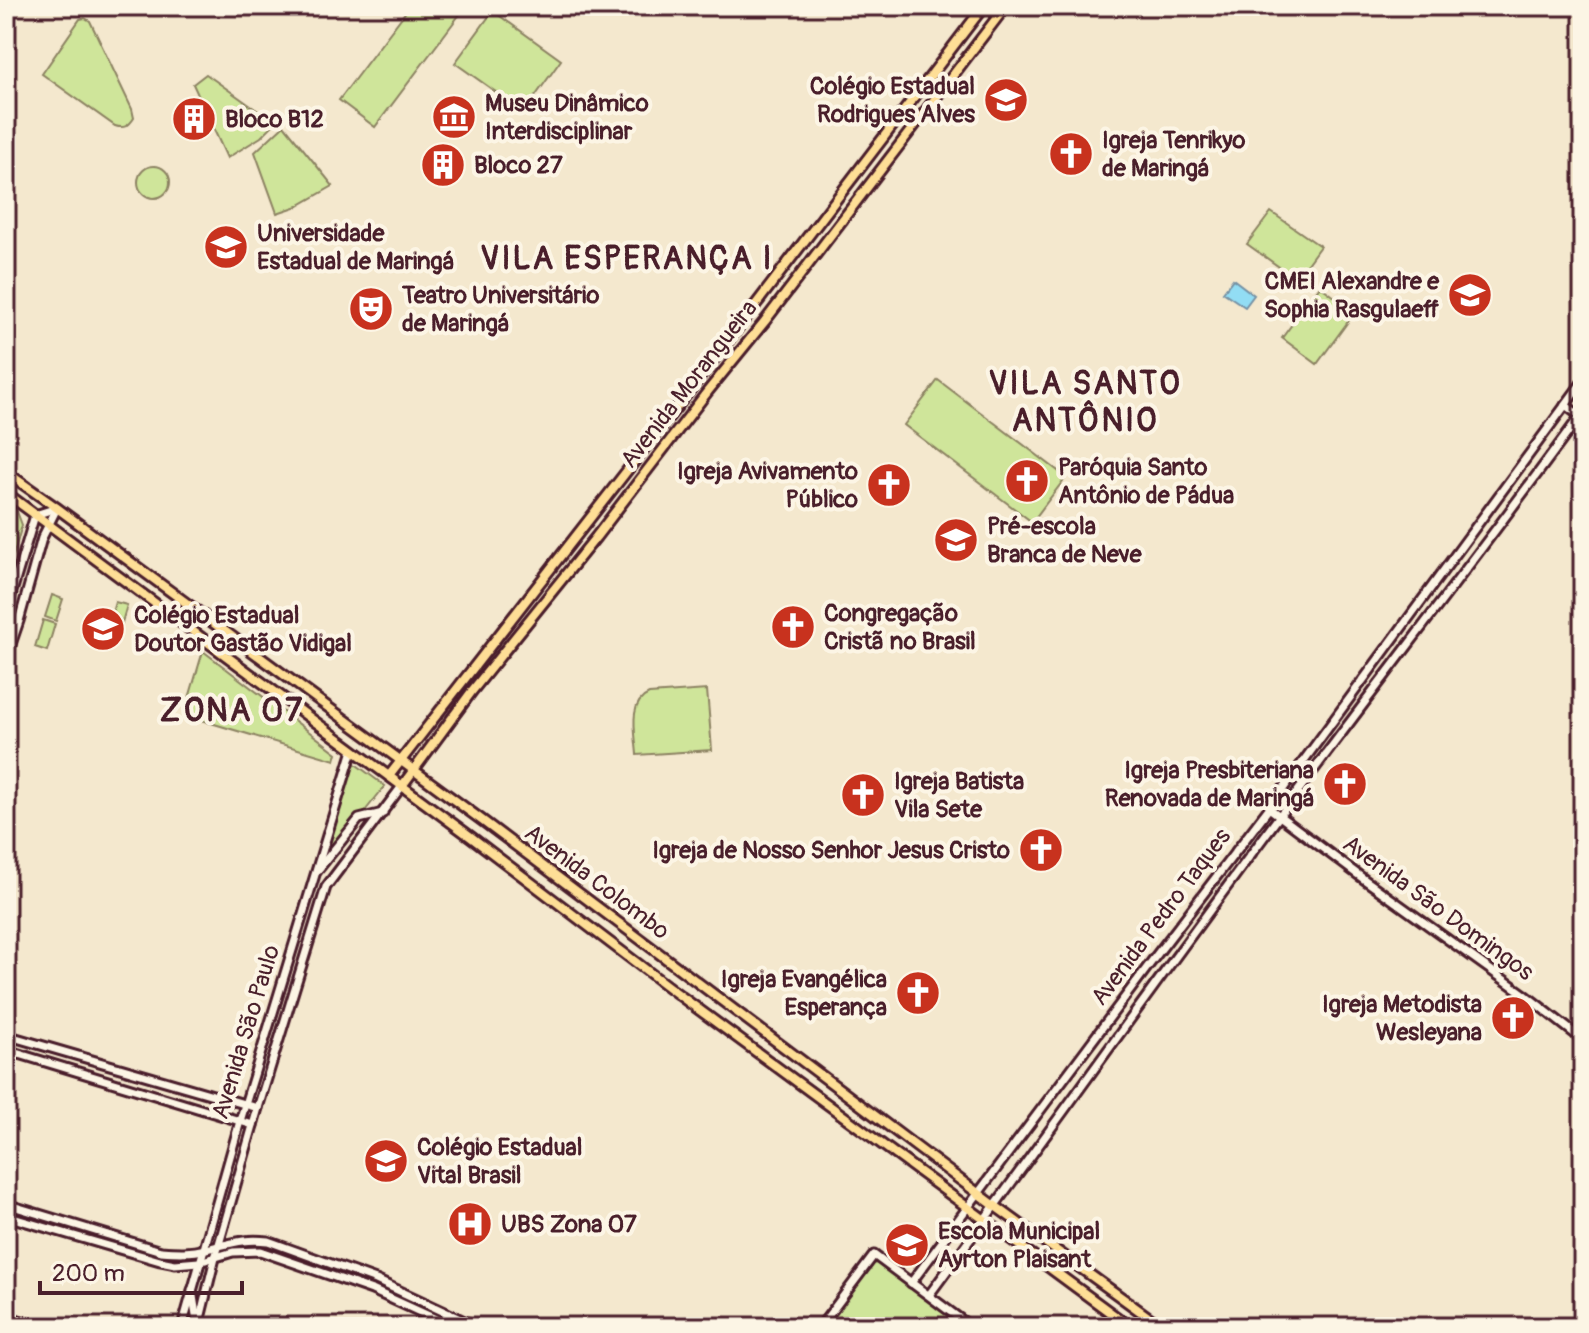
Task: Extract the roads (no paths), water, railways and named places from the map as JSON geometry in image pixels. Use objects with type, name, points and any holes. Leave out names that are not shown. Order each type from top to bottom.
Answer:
[{"type":"main road","name":"Avenida Morangueira","points":[[389,776],[984,6]]},
{"type":"main road","name":"Avenida Morangueira","points":[[402,786],[472,691],[765,321],[1006,6]]},
{"type":"main road","name":"Avenida Pedro Taques","points":[[911,1283],[1269,808],[1583,381]]},
{"type":"main road","points":[[1565,405],[1582,416]]},
{"type":"main road","name":"Avenida Pedro Taques","points":[[929,1295],[1279,816],[1582,416]]},
{"type":"main road","name":"Avenida Colombo","points":[[6,472],[483,821],[994,1205],[1162,1327]]},
{"type":"main road","name":"Avenida Colombo","points":[[6,493],[1130,1327]]},
{"type":"main road","points":[[6,612],[35,515],[57,508]]},
{"type":"main road","points":[[6,659],[42,538],[57,508]]},
{"type":"main road","points":[[159,605],[170,590]]},
{"type":"main road","points":[[169,613],[180,599]]},
{"type":"main road","points":[[9,601],[19,621]]},
{"type":"main road","points":[[303,712],[314,697]]},
{"type":"main road","points":[[353,750],[359,731]]},
{"type":"main road","name":"Avenida São Paulo","points":[[182,1327],[240,1121],[353,750]]},
{"type":"main road","name":"Avenida São Paulo","points":[[198,1327],[253,1125],[326,887],[402,786]]},
{"type":"main road","name":"Avenida São Domingos","points":[[1269,808],[1583,1040]]},
{"type":"main road","points":[[313,876],[359,819],[383,813]]},
{"type":"main road","points":[[471,837],[483,821]]},
{"type":"main road","points":[[613,943],[622,938],[636,938]]},
{"type":"main road","points":[[6,1035],[258,1108]]},
{"type":"main road","points":[[752,1047],[763,1047],[774,1040]]},
{"type":"main road","points":[[6,1050],[253,1125]]},
{"type":"main road","points":[[6,1204],[161,1251],[203,1250],[238,1240],[268,1241],[356,1272],[477,1327]]},
{"type":"main road","points":[[6,1216],[175,1264],[199,1262],[233,1252],[260,1251],[351,1283],[453,1327]]},
{"type":"main road","points":[[820,1327],[874,1255],[971,1327]]},
{"type":"main road","points":[[351,1283],[356,1272]]},
{"type":"main road","points":[[192,1287],[198,1327]]},
{"type":"main road","points":[[6,1316],[41,1327]]},
{"type":"water","points":[[1233,279],[1254,295],[1245,307],[1223,292]]},
{"type":"place","name":"Colégio Estadual Rodrigues Alves","points":[[1006,100]]},
{"type":"place","name":"Museu Dinâmico Interdisciplinar","points":[[454,117]]},
{"type":"place","name":"Bloco B12","points":[[194,119]]},
{"type":"place","name":"Igreja Tenrikyo de Maringá","points":[[1071,154]]},
{"type":"place","name":"Bloco 27","points":[[443,165]]},
{"type":"place","name":"Universidade Estadual de Maringá","points":[[226,247]]},
{"type":"place","name":"CMEI Alexandre e Sophia Rasgulaeff","points":[[1470,295]]},
{"type":"place","name":"Teatro Universitário de Maringá","points":[[371,309]]},
{"type":"place","name":"Paróquia Santo Antônio de Pádua","points":[[1027,481]]},
{"type":"place","name":"Igreja Avivamento Público","points":[[889,485]]},
{"type":"place","name":"Pré-escola Branca de Neve","points":[[956,540]]},
{"type":"place","name":"Congregação Cristã no Brasil","points":[[793,627]]},
{"type":"place","name":"Colégio Estadual Doutor Gastão Vidigal","points":[[103,629]]},
{"type":"place","name":"Igreja Presbiteriana Renovada de Maringá","points":[[1345,784]]},
{"type":"place","name":"Igreja Batista Vila Sete","points":[[863,795]]},
{"type":"place","name":"Igreja de Nosso Senhor Jesus Cristo","points":[[1041,850]]},
{"type":"place","name":"Igreja Evangélica Esperança","points":[[918,993]]},
{"type":"place","name":"Igreja Metodista Wesleyana","points":[[1513,1018]]},
{"type":"place","name":"Colégio Estadual Vital Brasil","points":[[386,1161]]},
{"type":"place","name":"UBS Zona 07","points":[[470,1224]]},
{"type":"place","name":"Escola Municipal Ayrton Plaisant","points":[[907,1245]]},
{"type":"district","name":"VILA ESPERANÇA I","points":[[627,259]]},
{"type":"district","name":"VILA SANTO ANTÔNIO","points":[[1085,402]]},
{"type":"district","name":"ZONA 07","points":[[232,711]]}]
